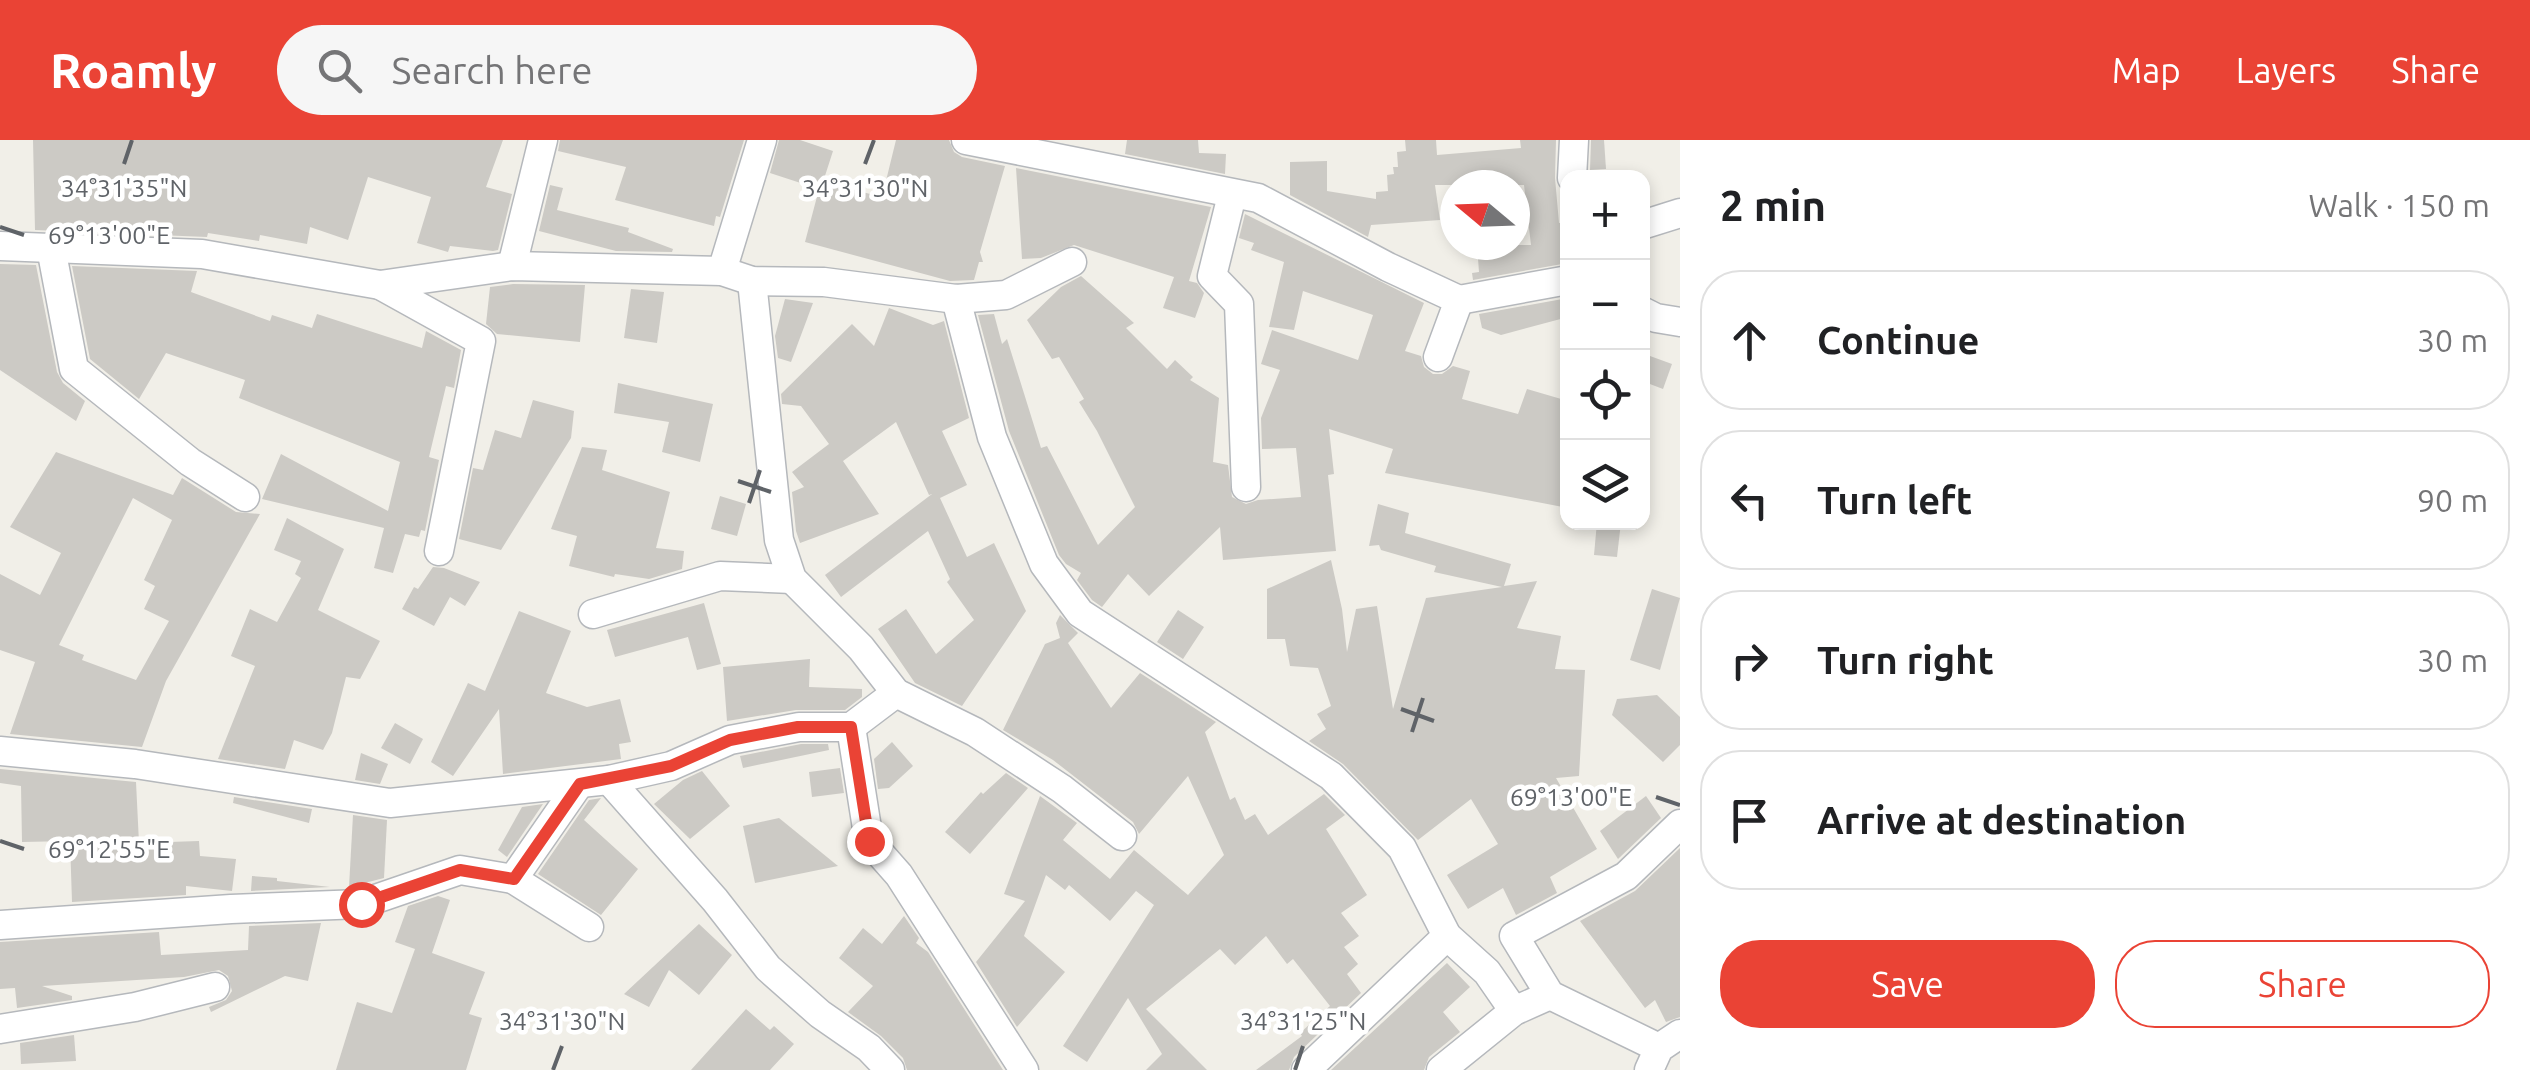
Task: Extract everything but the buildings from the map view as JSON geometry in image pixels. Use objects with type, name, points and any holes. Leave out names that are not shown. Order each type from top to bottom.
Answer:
[{"type":"street","points":[[512,266],[542,140]]},
{"type":"street","points":[[722,272],[762,140]]},
{"type":"street","points":[[966,140],[1258,198],[1388,268],[1458,300],[1560,281]]},
{"type":"street","points":[[1572,170],[1574,140]]},
{"type":"street","points":[[1232,195],[1212,276],[1239,304],[1246,487]]},
{"type":"street","points":[[1650,222],[1680,213]]},
{"type":"street","points":[[0,246],[202,254],[380,284],[512,266],[722,272],[752,281],[824,282],[956,298],[1006,296],[1072,262]]},
{"type":"street","points":[[51,248],[74,369],[190,462],[245,497]]},
{"type":"street","points":[[752,281],[779,540],[792,579],[861,648],[896,693],[975,732],[1062,789],[1122,836]]},
{"type":"street","points":[[380,284],[481,341],[439,551]]},
{"type":"street","points":[[956,298],[992,437],[1044,564],[1080,613],[1331,776],[1402,848],[1448,936],[1487,972],[1514,1012]]},
{"type":"street","points":[[1438,357],[1458,300]]},
{"type":"street","points":[[1650,315],[1680,322]]},
{"type":"street","points":[[594,614],[720,576],[792,579]]},
{"type":"street","points":[[0,752],[170,769],[390,803],[610,780],[671,766],[730,740],[798,727],[851,727],[896,693]]},
{"type":"street","points":[[851,727],[869,841],[899,875],[1024,1070]]},
{"type":"street","points":[[610,780],[715,900],[768,968],[820,1014],[869,1048],[890,1070]]},
{"type":"street","points":[[514,879],[580,784]]},
{"type":"street","points":[[1663,1051],[1550,995],[1514,936],[1626,876],[1680,824]]},
{"type":"street","points":[[0,926],[231,908],[361,904],[460,870],[514,879],[590,927]]},
{"type":"street","points":[[1306,1070],[1448,936]]},
{"type":"street","points":[[0,1029],[134,1006],[215,987]]},
{"type":"street","points":[[1441,1070],[1514,1012],[1550,995]]},
{"type":"route","points":[[361,904],[460,870],[514,879],[580,784],[671,766],[730,740],[798,727],[851,727],[869,841]]}]
